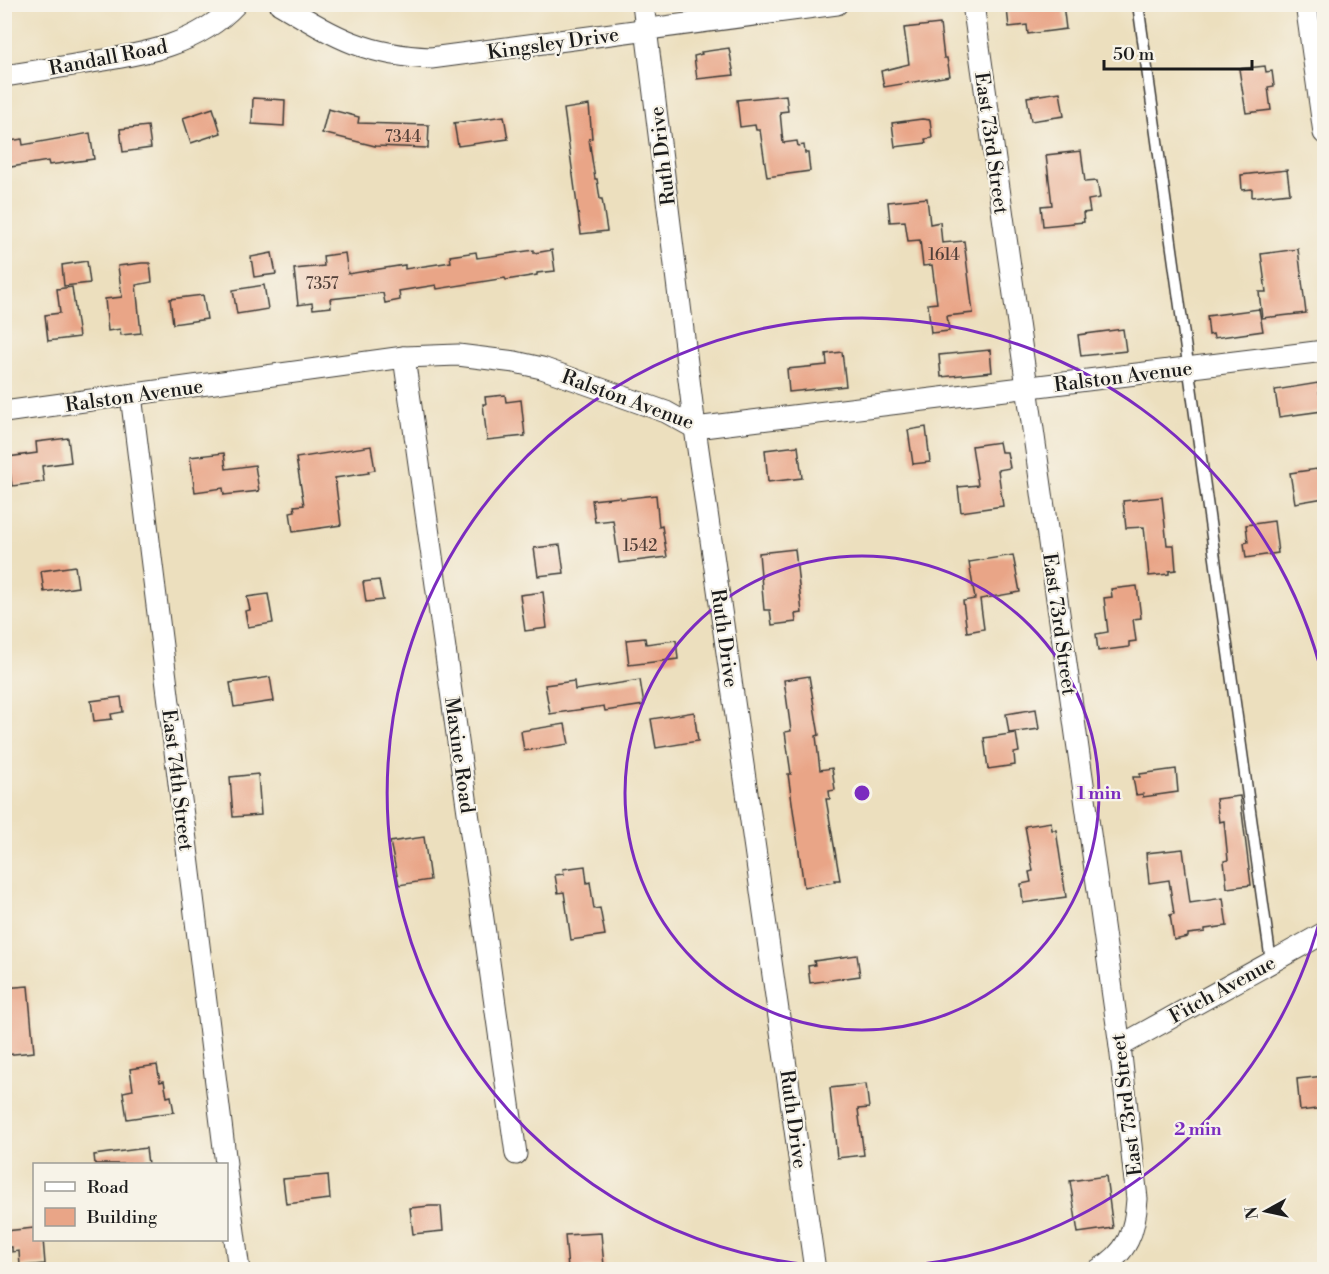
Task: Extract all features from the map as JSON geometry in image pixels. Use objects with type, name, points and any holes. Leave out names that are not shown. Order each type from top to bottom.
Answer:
[{"type":"street","name":"Randall Road","points":[[4,76],[153,52],[179,43],[204,30],[236,4]]},
{"type":"street","name":"Kingsley Drive","points":[[280,4],[330,34],[356,46],[402,57],[450,57],[837,4]]},
{"type":"street","name":"Ruth Drive","points":[[643,4],[695,428],[815,1269]]},
{"type":"street","name":"East 73rd Street","points":[[973,4],[1120,1046],[1137,1199],[1133,1230],[1127,1242],[1117,1257],[1098,1269]]},
{"type":"street","points":[[1306,4],[1324,133]]},
{"type":"street","name":"Ralston Avenue","points":[[4,412],[404,357],[466,356],[542,368],[666,412],[695,428],[1324,351]]},
{"type":"street","name":"Maxine Road","points":[[404,357],[516,1154]]},
{"type":"street","name":"East 74th Street","points":[[130,395],[226,1163]]},
{"type":"street","name":"Fitch Avenue","points":[[1120,1046],[1324,933]]},
{"type":"street","points":[[228,1186],[239,1269]]},
{"type":"lane","points":[[1138,4],[1271,962]]},
{"type":"building","points":[[1063,4],[1066,29],[1028,34],[1027,25],[1009,27],[1007,9]]},
{"type":"building","points":[[940,24],[944,58],[947,58],[950,76],[884,87],[881,71],[909,64],[904,28]]},
{"type":"building","points":[[729,48],[734,75],[697,79],[694,56],[702,54],[701,52]]},
{"type":"building","points":[[1265,66],[1266,72],[1272,71],[1274,86],[1268,87],[1271,110],[1246,113],[1239,69]]},
{"type":"building","points":[[1060,92],[1064,116],[1031,121],[1027,97]]},
{"type":"building","points":[[786,95],[788,111],[780,112],[783,143],[797,141],[798,146],[804,145],[805,153],[808,153],[810,171],[767,177],[760,130],[756,130],[755,125],[740,127],[737,100]]},
{"type":"building","points":[[253,98],[285,100],[284,126],[252,124]]},
{"type":"building","points":[[589,105],[592,138],[589,139],[607,231],[581,234],[564,109]]},
{"type":"building","points":[[213,108],[221,133],[191,143],[183,118]]},
{"type":"building","points":[[328,109],[359,117],[358,123],[429,125],[428,148],[375,146],[322,133]]},
{"type":"building","points":[[504,116],[508,139],[458,146],[454,123]]},
{"type":"building","points":[[930,120],[932,138],[925,139],[926,143],[895,147],[892,123]]},
{"type":"building","points":[[148,126],[151,148],[123,152],[120,129]]},
{"type":"building","points":[[90,133],[94,159],[49,165],[48,161],[4,168],[4,142],[22,139],[23,145]]},
{"type":"building","points":[[1081,151],[1085,182],[1097,181],[1100,198],[1088,200],[1090,212],[1083,213],[1084,222],[1043,226],[1041,206],[1052,205],[1046,155]]},
{"type":"building","points":[[1287,170],[1290,193],[1252,197],[1252,189],[1242,190],[1241,175]]},
{"type":"building","points":[[927,198],[930,224],[940,222],[942,243],[964,241],[973,313],[947,316],[949,331],[931,333],[928,304],[937,303],[932,265],[923,266],[920,240],[908,241],[905,221],[890,222],[888,202]]},
{"type":"building","points":[[1298,249],[1306,313],[1262,318],[1259,292],[1266,292],[1261,254]]},
{"type":"building","points":[[534,250],[534,253],[552,250],[555,271],[437,289],[436,285],[399,291],[400,300],[385,303],[383,293],[330,299],[331,307],[313,309],[312,303],[298,305],[294,269],[324,266],[323,256],[345,253],[348,274],[405,265],[405,269],[451,262],[450,256],[476,252],[477,258]]},
{"type":"building","points":[[272,253],[276,274],[254,277],[251,257]]},
{"type":"building","points":[[87,261],[90,283],[64,286],[62,265]]},
{"type":"building","points":[[150,263],[152,282],[136,285],[141,333],[121,335],[120,329],[108,331],[105,299],[122,297],[118,266]]},
{"type":"building","points":[[264,285],[268,309],[237,314],[233,290]]},
{"type":"building","points":[[72,287],[79,337],[48,341],[45,315],[60,313],[57,289]]},
{"type":"building","points":[[203,295],[207,319],[173,324],[170,299]]},
{"type":"building","points":[[1259,309],[1263,331],[1214,338],[1213,334],[1209,335],[1207,316]]},
{"type":"building","points":[[1123,329],[1126,351],[1081,356],[1078,335]]},
{"type":"building","points":[[990,350],[992,372],[941,377],[939,355]]},
{"type":"building","points":[[842,352],[846,386],[789,392],[787,369],[827,365],[826,354]]},
{"type":"building","points":[[1318,383],[1322,411],[1279,417],[1275,390]]},
{"type":"building","points":[[505,395],[506,402],[521,400],[525,436],[487,440],[483,404],[486,404],[485,397]]},
{"type":"building","points":[[926,427],[930,462],[913,464],[908,430]]},
{"type":"building","points":[[68,438],[71,462],[42,466],[44,482],[12,486],[8,457],[37,453],[36,442]]},
{"type":"building","points":[[999,442],[1001,452],[1007,452],[1010,468],[998,470],[1003,506],[961,512],[958,487],[978,485],[972,446]]},
{"type":"building","points":[[371,446],[375,470],[335,478],[341,525],[293,532],[290,512],[295,511],[294,506],[304,505],[296,458]]},
{"type":"building","points":[[798,446],[802,478],[768,482],[765,450]]},
{"type":"building","points":[[224,453],[226,469],[255,465],[259,491],[224,495],[223,488],[195,492],[190,457]]},
{"type":"building","points":[[1324,468],[1324,498],[1295,503],[1290,473]]},
{"type":"building","points":[[656,495],[659,527],[662,526],[667,557],[619,563],[613,520],[595,522],[592,500]]},
{"type":"building","points":[[1162,497],[1167,545],[1174,545],[1176,570],[1169,571],[1169,574],[1149,576],[1144,527],[1126,528],[1123,501]]},
{"type":"building","points":[[1274,521],[1278,553],[1246,558],[1244,543],[1248,542],[1246,525]]},
{"type":"building","points":[[560,545],[564,573],[538,576],[534,548]]},
{"type":"building","points":[[795,549],[802,613],[795,614],[796,622],[772,625],[770,610],[764,610],[759,553]]},
{"type":"building","points":[[1013,555],[1020,592],[980,599],[984,629],[967,632],[963,601],[975,599],[969,562]]},
{"type":"building","points":[[75,566],[78,587],[44,592],[41,571]]},
{"type":"building","points":[[379,580],[383,600],[366,602],[363,582]]},
{"type":"building","points":[[1137,586],[1141,618],[1133,619],[1136,641],[1129,642],[1129,647],[1098,651],[1096,634],[1108,632],[1104,598],[1112,597],[1111,589]]},
{"type":"building","points":[[543,592],[547,628],[525,631],[520,595]]},
{"type":"building","points":[[268,594],[273,623],[248,627],[245,611],[250,610],[247,597]]},
{"type":"building","points":[[645,638],[646,644],[676,640],[678,659],[629,665],[626,640]]},
{"type":"building","points":[[809,676],[819,735],[816,736],[820,770],[832,768],[835,790],[829,791],[830,799],[826,799],[840,880],[804,887],[788,774],[791,774],[785,732],[791,731],[784,680]]},
{"type":"building","points":[[270,677],[274,701],[234,707],[230,683]]},
{"type":"building","points":[[640,680],[644,705],[605,711],[604,706],[550,714],[545,685],[574,681],[575,690]]},
{"type":"building","points":[[121,697],[123,712],[111,714],[112,719],[94,721],[91,701]]},
{"type":"building","points":[[1036,709],[1039,729],[1009,733],[1006,714]]},
{"type":"building","points":[[694,712],[698,741],[656,748],[651,719]]},
{"type":"building","points":[[565,724],[569,744],[524,751],[521,731]]},
{"type":"building","points":[[1016,733],[1019,752],[1014,753],[1015,765],[988,769],[984,738]]},
{"type":"building","points":[[1176,769],[1178,792],[1143,797],[1143,794],[1136,795],[1133,777]]},
{"type":"building","points":[[258,774],[261,815],[233,817],[230,777]]},
{"type":"building","points":[[1240,796],[1251,885],[1227,888],[1224,861],[1228,860],[1224,821],[1219,822],[1216,799]]},
{"type":"building","points":[[1051,822],[1052,830],[1056,830],[1066,897],[1023,903],[1021,884],[1031,882],[1029,872],[1033,871],[1025,826]]},
{"type":"building","points":[[424,837],[430,880],[399,885],[390,842]]},
{"type":"building","points":[[1183,849],[1190,903],[1223,898],[1227,926],[1205,929],[1205,932],[1188,934],[1188,937],[1174,940],[1170,915],[1174,914],[1169,880],[1149,883],[1146,853]]},
{"type":"building","points":[[585,866],[594,909],[600,908],[605,935],[571,940],[564,892],[558,893],[555,875],[564,874],[563,869]]},
{"type":"building","points":[[857,955],[860,976],[810,983],[808,966],[815,965],[814,961]]},
{"type":"building","points":[[28,986],[34,1052],[4,1055],[4,1012],[7,1012],[4,988]]},
{"type":"building","points":[[157,1065],[160,1082],[164,1081],[167,1097],[171,1096],[174,1112],[127,1119],[123,1092],[133,1090],[130,1069]]},
{"type":"building","points":[[1324,1076],[1324,1108],[1300,1111],[1297,1079]]},
{"type":"building","points":[[866,1084],[869,1108],[858,1109],[864,1155],[837,1158],[830,1088]]},
{"type":"building","points":[[146,1148],[148,1163],[95,1163],[94,1155]]},
{"type":"building","points":[[328,1175],[330,1199],[286,1204],[283,1179]]},
{"type":"building","points":[[1106,1176],[1113,1228],[1078,1233],[1070,1181]]},
{"type":"building","points":[[441,1206],[443,1231],[413,1234],[410,1208]]},
{"type":"building","points":[[33,1228],[33,1241],[43,1241],[45,1264],[20,1266],[19,1251],[12,1252],[12,1247],[6,1247],[5,1231]]},
{"type":"building","points":[[601,1233],[604,1266],[568,1269],[565,1235]]}]
